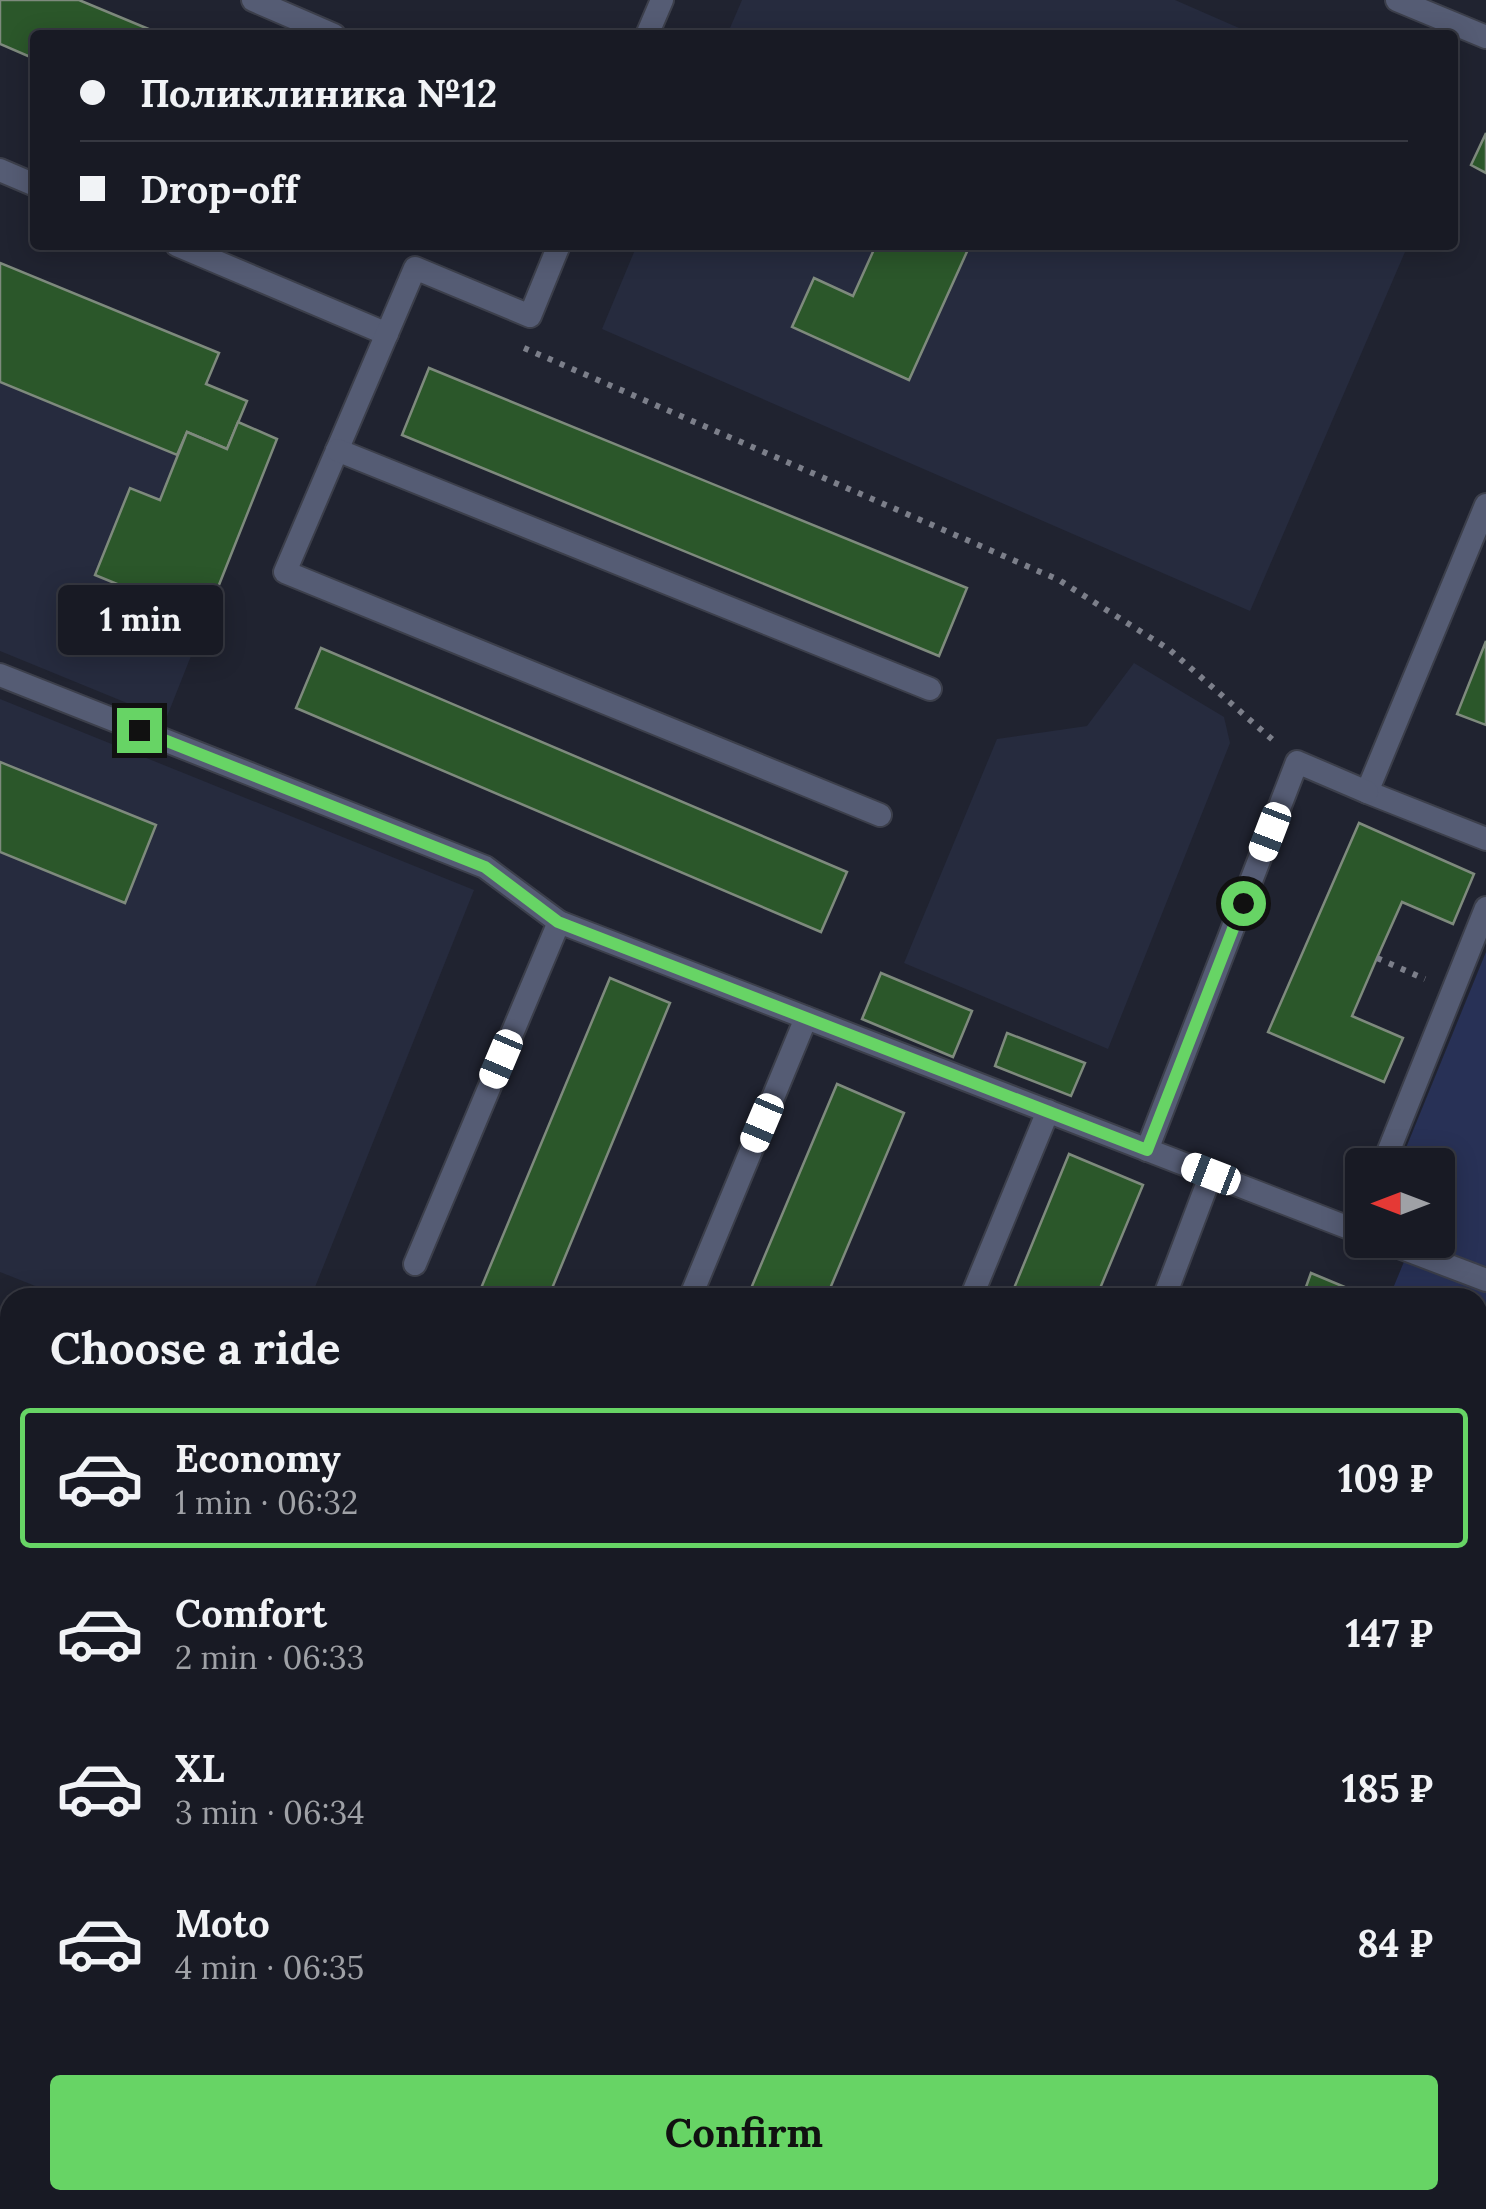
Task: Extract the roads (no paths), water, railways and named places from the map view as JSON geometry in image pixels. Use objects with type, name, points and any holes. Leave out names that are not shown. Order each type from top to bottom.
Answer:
[{"type":"lane","points":[[253,0],[322,30]]},
{"type":"lane","points":[[649,30],[661,0]]},
{"type":"lane","points":[[1397,0],[1486,36]]},
{"type":"lane","points":[[0,170],[30,183]]},
{"type":"lane","points":[[189,250],[387,334]]},
{"type":"lane","points":[[557,250],[530,316],[415,268],[286,572],[880,815]]},
{"type":"lane","points":[[337,450],[930,689]]},
{"type":"lane","points":[[1366,792],[1486,504]]},
{"type":"lane","points":[[0,675],[485,867],[558,922],[1147,1150],[1345,1221]]},
{"type":"lane","points":[[1147,1150],[1297,762],[1486,840]]},
{"type":"lane","points":[[1390,1148],[1486,908]]},
{"type":"lane","points":[[415,1264],[558,922]]},
{"type":"lane","points":[[694,1288],[806,1018]]},
{"type":"lane","points":[[975,1288],[1048,1112]]},
{"type":"lane","points":[[1168,1288],[1211,1174]]},
{"type":"lane","points":[[1428,1258],[1486,1280]]}]
